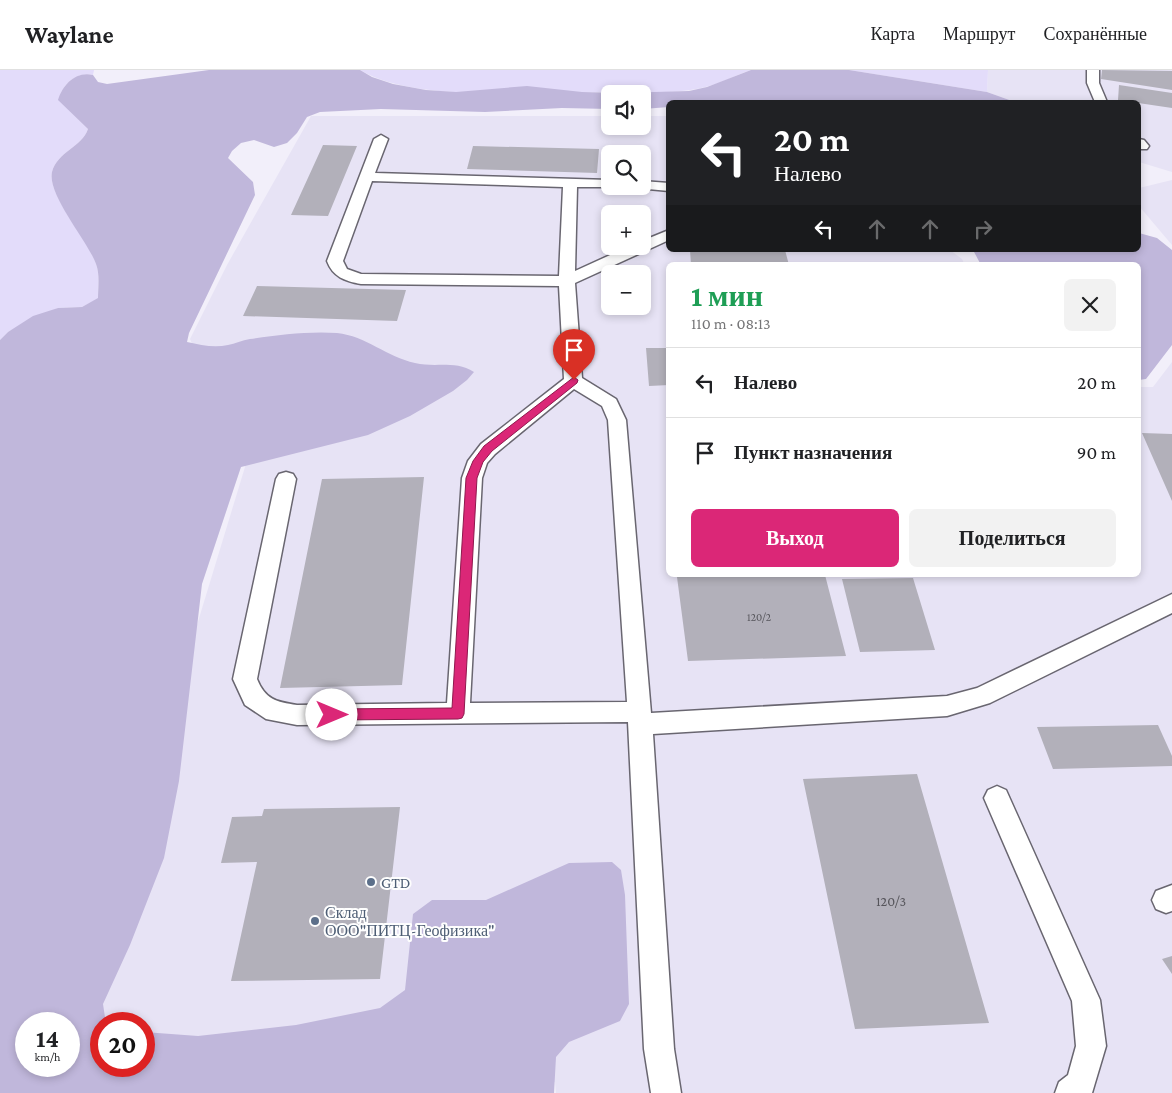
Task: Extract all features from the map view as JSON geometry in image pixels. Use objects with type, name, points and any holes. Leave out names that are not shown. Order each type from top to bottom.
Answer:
[{"type":"lane","points":[[1093,70],[1093,83],[1100,100]]},
{"type":"lane","points":[[382,139],[335,261],[337,269],[347,276],[361,279],[567,281],[666,235]]},
{"type":"lane","points":[[368,177],[601,184]]},
{"type":"lane","points":[[570,182],[567,281],[574,380]]},
{"type":"lane","points":[[651,186],[666,187]]},
{"type":"lane","points":[[458,714],[472,478],[478,461],[488,449],[574,380]]},
{"type":"lane","points":[[574,380],[610,403],[617,420],[639,718],[659,1049],[666,1093]]},
{"type":"lane","points":[[286,479],[245,678],[252,698],[274,712],[297,715],[458,714],[639,718],[903,710],[947,706],[982,696],[1172,603]]},
{"type":"lane","points":[[997,798],[1086,1000],[1091,1046],[1082,1084],[1070,1093]]},
{"type":"shaded area","points":[[0,70],[94,70],[93,75],[81,75],[71,80],[61,94],[59,100],[88,129],[81,140],[59,159],[52,172],[52,182],[62,205],[92,254],[97,268],[98,299],[82,307],[58,308],[8,332],[0,340]]},
{"type":"shaded area","points":[[209,70],[360,70],[372,77],[393,84],[426,90],[456,92],[527,86],[601,93],[601,109],[562,108],[485,112],[381,109],[320,112],[307,117],[297,133],[287,143],[274,147],[254,140],[241,143],[232,151],[228,158],[253,182],[255,195],[189,333],[187,342],[218,346],[282,335],[337,333],[357,338],[415,363],[460,366],[474,372],[453,391],[410,416],[368,435],[241,467],[202,584],[179,781],[164,858],[130,945],[103,1004],[104,1012],[90,1012],[90,1077],[155,1077],[155,1033],[198,1036],[296,1025],[380,1008],[405,990],[413,914],[432,900],[486,900],[569,863],[612,862],[621,870],[625,895],[629,1004],[620,1021],[569,1042],[556,1057],[554,1093],[0,1093],[0,340],[8,332],[33,316],[58,308],[82,307],[98,298],[96,264],[92,254],[62,205],[52,182],[52,172],[59,159],[81,140],[88,129],[58,100],[60,94],[67,84],[76,77],[87,74],[93,75],[98,82],[107,84]]},
{"type":"shaded area","points":[[360,70],[751,70],[698,89],[651,93],[651,85],[601,85],[601,92],[464,93],[407,87],[382,80]]},
{"type":"shaded area","points":[[751,70],[849,70],[987,92],[1009,100],[666,100],[666,107],[651,108],[651,92],[689,91],[707,87]]},
{"type":"shaded area","points":[[849,70],[988,70],[987,92]]},
{"type":"shaded area","points":[[988,70],[1172,70],[1172,172],[1141,163],[1141,100],[1009,100],[987,92]]},
{"type":"shaded area","points":[[311,116],[601,116],[601,135],[651,135],[651,116],[666,116],[666,252],[953,252],[962,259],[964,262],[666,262],[666,577],[1141,577],[1141,387],[1153,387],[1172,362],[1172,1093],[556,1093],[555,1082],[142,1077],[155,1077],[155,1012],[90,1012],[90,1076],[80,1076],[79,1012],[245,467],[190,339],[227,265]]},
{"type":"shaded area","points":[[1172,180],[1172,245],[1141,208],[1141,188]]},
{"type":"shaded area","points":[[1141,234],[1157,238],[1172,250],[1172,345],[1146,379],[1141,380],[1141,262],[979,262],[974,252],[1141,252]]},
{"type":"building","points":[[1102,70],[1172,71],[1172,90],[1101,79]]},
{"type":"building","points":[[1119,85],[1172,93],[1172,108],[1141,103],[1141,100],[1118,100]]},
{"type":"building","points":[[323,145],[357,146],[328,216],[291,215]]},
{"type":"building","points":[[473,146],[599,149],[597,173],[467,169]]},
{"type":"building","points":[[690,252],[786,252],[788,262],[691,262]]},
{"type":"building","points":[[257,286],[406,290],[397,321],[243,316]]},
{"type":"building","points":[[646,348],[666,348],[666,385],[649,386]]},
{"type":"building","points":[[1142,433],[1172,434],[1172,501]]},
{"type":"building","points":[[424,477],[402,685],[280,688],[322,479]]},
{"type":"building","points":[[677,577],[826,577],[846,656],[688,661]]},
{"type":"building","points":[[913,578],[935,650],[860,652],[842,579]]},
{"type":"building","points":[[1158,725],[1172,756],[1172,766],[1053,769],[1037,727]]},
{"type":"building","points":[[917,774],[989,1023],[855,1029],[803,779]]},
{"type":"building","name":"Склад ООО\"ПИТЦ-Геофизика\"","points":[[400,807],[380,979],[231,981],[257,862],[221,863],[232,817],[262,816],[264,809]]},
{"type":"building","points":[[1172,956],[1172,974],[1162,959]]},
{"type":"place","name":"GTD","points":[[371,882]]},
{"type":"place","name":"Склад ООО\"ПИТЦ-Геофизика\"","points":[[315,921]]},
{"type":"route","points":[[332,715],[458,714],[472,478],[478,461],[488,449],[574,380]]}]
